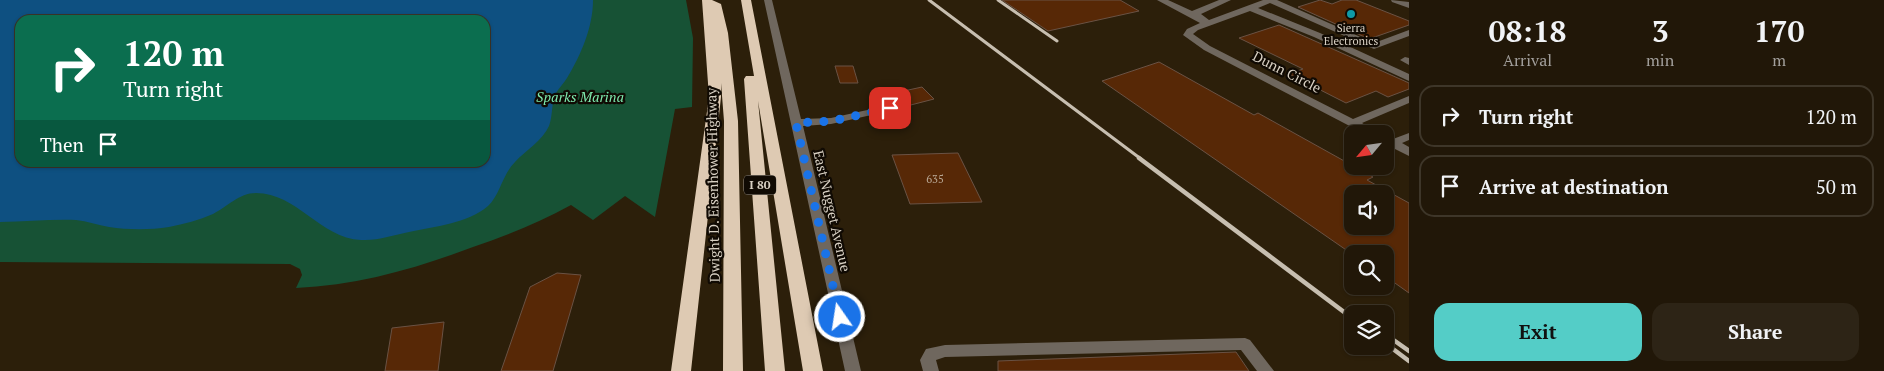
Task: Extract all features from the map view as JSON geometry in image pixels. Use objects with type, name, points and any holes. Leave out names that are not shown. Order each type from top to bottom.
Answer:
[{"type":"highway","points":[[680,371],[715,97],[707,0]]},
{"type":"highway","name":"Dwight D. Eisenhower Highway","points":[[715,0],[722,33],[731,121],[733,371]]},
{"type":"highway","name":"I 80","points":[[738,0],[752,95],[776,371]]},
{"type":"highway","points":[[746,0],[814,371]]},
{"type":"street","name":"East Nugget Avenue","points":[[768,0],[853,371]]},
{"type":"street","points":[[1161,0],[1208,23],[1270,0],[1374,46],[1409,33]]},
{"type":"street","points":[[1195,16],[1195,12],[1227,0]]},
{"type":"street","points":[[1395,0],[1409,5]]},
{"type":"street","points":[[1250,8],[1317,35],[1409,78]]},
{"type":"street","name":"Dunn Circle","points":[[1208,23],[1190,31],[1188,35],[1208,48],[1357,125]]},
{"type":"street","points":[[1353,123],[1409,99]]},
{"type":"street","points":[[796,123],[832,121],[890,108]]},
{"type":"street","points":[[1394,140],[1409,136]]},
{"type":"street","points":[[1394,144],[1409,152]]},
{"type":"street","points":[[932,371],[928,360],[932,353],[945,350],[1245,344],[1266,371]]},
{"type":"green space","name":"Sparks Marina","points":[[0,0],[686,0],[693,38],[692,107],[675,109],[655,217],[625,196],[593,220],[571,205],[511,233],[408,269],[364,280],[319,286],[296,288],[302,275],[300,269],[290,264],[0,262]]},
{"type":"water","points":[[0,0],[593,0],[591,20],[585,40],[566,80],[556,93],[549,126],[538,141],[511,167],[488,206],[461,221],[379,239],[361,240],[333,232],[284,200],[271,195],[256,193],[244,195],[208,216],[162,228],[124,229],[84,221],[0,222]]},
{"type":"building","points":[[1002,0],[1120,0],[1139,11],[1048,31]]},
{"type":"building","name":"Sierra Electronics","points":[[1320,0],[1332,4],[1342,0],[1356,0],[1409,21],[1409,25],[1369,39],[1298,7]]},
{"type":"building","points":[[1279,25],[1409,83],[1409,89],[1388,97],[1376,91],[1346,103],[1289,74],[1303,69],[1239,38]]},
{"type":"building","points":[[1159,62],[1254,115],[1258,113],[1344,161],[1344,175],[1369,175],[1373,177],[1367,180],[1376,185],[1344,185],[1344,235],[1394,235],[1394,195],[1409,203],[1409,293],[1394,282],[1394,245],[1344,245],[1344,248],[1102,81]]},
{"type":"building","points":[[835,66],[853,66],[858,83],[840,83]]},
{"type":"building","points":[[922,87],[934,99],[903,107],[890,94]]},
{"type":"building","points":[[958,153],[982,202],[910,204],[892,155]]},
{"type":"building","points":[[557,273],[581,275],[553,371],[501,371],[530,287]]},
{"type":"building","points":[[444,322],[438,371],[385,371],[392,328]]},
{"type":"building","points":[[1236,352],[1249,371],[998,371],[998,361]]},
{"type":"railway","points":[[929,0],[1141,159]]},
{"type":"railway","points":[[998,0],[1057,41]]},
{"type":"railway","points":[[1139,158],[1344,312]]},
{"type":"railway","points":[[1394,340],[1409,351]]},
{"type":"railway","points":[[1394,350],[1409,361]]},
{"type":"place","name":"Sierra Electronics","points":[[1351,14]]},
{"type":"route","points":[[840,317],[796,123],[832,121],[890,108]]}]
